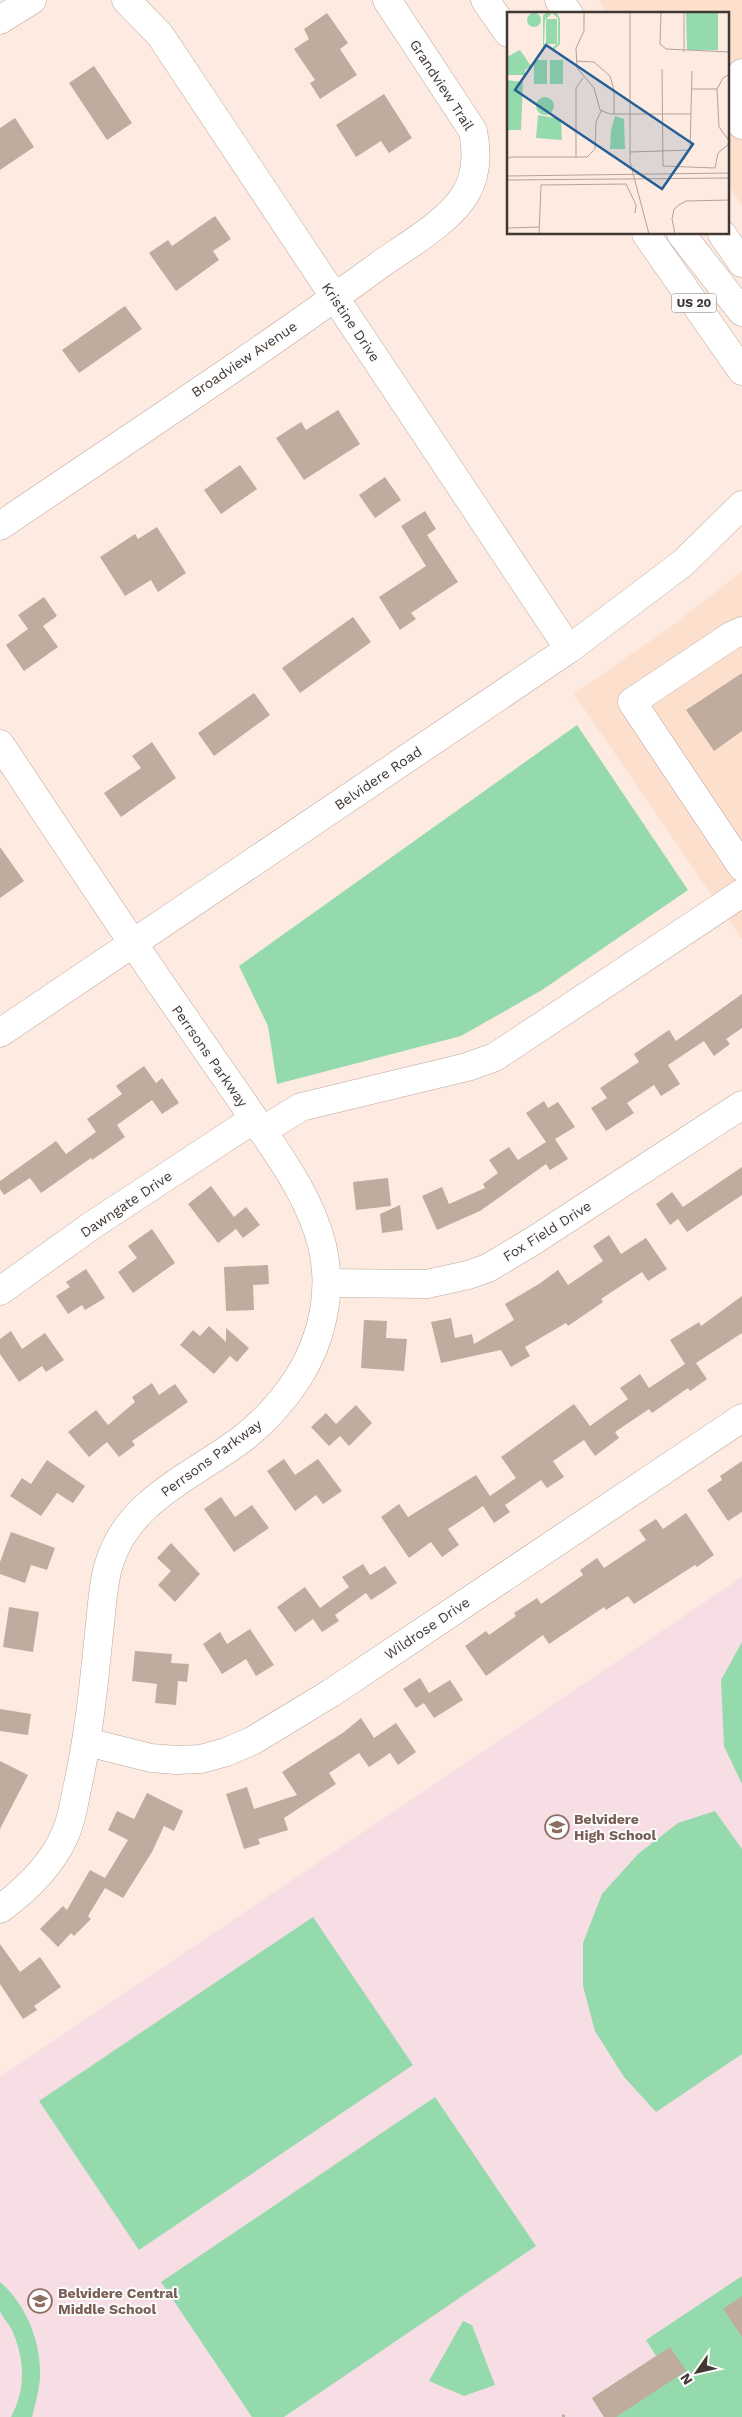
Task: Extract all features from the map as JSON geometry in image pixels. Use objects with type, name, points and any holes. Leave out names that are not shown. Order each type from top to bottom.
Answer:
[{"type":"street","points":[[0,20],[32,0]]},
{"type":"street","name":"Kristine Drive","points":[[126,0],[160,35],[569,649]]},
{"type":"street","name":"Grandview Trail","points":[[387,0],[473,131],[476,150],[473,177]]},
{"type":"street","points":[[485,0],[507,32]]},
{"type":"street","points":[[490,0],[507,19]]},
{"type":"street","points":[[559,0],[568,12]]},
{"type":"street","points":[[742,73],[738,107],[742,125]]},
{"type":"street","name":"Broadview Avenue","points":[[0,526],[335,298],[449,215],[466,194],[473,177]]},
{"type":"street","name":"US 20","points":[[647,235],[742,371]]},
{"type":"street","points":[[682,235],[742,312]]},
{"type":"street","points":[[723,235],[742,263]]},
{"type":"street","name":"Belvidere Road","points":[[0,1033],[569,649],[683,563],[742,505]]},
{"type":"street","points":[[742,631],[731,636],[632,702],[742,867]]},
{"type":"street","name":"Perrsons Parkway","points":[[0,744],[132,944],[285,1164],[314,1219],[323,1248],[327,1283],[326,1309],[314,1349],[290,1391],[258,1426],[141,1510],[120,1539],[105,1577],[87,1742],[70,1822],[64,1838],[45,1868],[16,1898],[0,1909]]},
{"type":"street","name":"Dawngate Drive","points":[[0,1291],[94,1224],[258,1125],[301,1107],[467,1067],[495,1057],[742,894]]},
{"type":"street","name":"Fox Field Drive","points":[[327,1283],[427,1284],[468,1276],[488,1268],[533,1242],[742,1105]]},
{"type":"street","name":"Wildrose Drive","points":[[87,1742],[151,1758],[176,1760],[201,1759],[226,1752],[252,1741],[331,1693],[742,1418]]},
{"type":"path","points":[[563,2417],[565,2413]]},
{"type":"shaded area","points":[[598,0],[742,0],[742,205],[730,188],[730,12],[607,12]]},
{"type":"shaded area","points":[[742,571],[741,938],[574,694],[676,623]]},
{"type":"shaded area","name":"Belvidere High School","points":[[742,1577],[742,2417],[0,2417],[0,2077]]},
{"type":"green space","points":[[577,725],[688,890],[542,990],[461,1036],[277,1084],[268,1026],[239,966]]},
{"type":"green space","points":[[742,1642],[742,1784],[724,1746],[721,1680]]},
{"type":"green space","points":[[715,1811],[742,1849],[742,2054],[656,2112],[624,2077],[595,2031],[583,1986],[583,1943],[602,1894],[638,1854],[678,1823]]},
{"type":"green space","points":[[313,1917],[413,2065],[139,2250],[39,2101]]},
{"type":"green space","points":[[435,2097],[536,2246],[284,2417],[252,2417],[161,2282]]},
{"type":"green space","points":[[742,2276],[742,2417],[604,2417],[592,2398],[656,2356],[646,2340]]},
{"type":"green space","points":[[0,2282],[9,2290],[23,2310],[37,2344],[40,2380],[32,2417],[11,2417],[19,2396],[22,2374],[16,2341],[0,2310]]},
{"type":"green space","points":[[463,2321],[472,2325],[495,2385],[464,2396],[429,2381]]},
{"type":"building","points":[[327,13],[348,43],[340,49],[357,75],[320,99],[310,83],[315,80],[294,49],[309,39],[304,29]]},
{"type":"building","points":[[94,66],[132,123],[107,140],[69,83]]},
{"type":"building","points":[[384,94],[412,138],[389,153],[381,141],[356,157],[336,125]]},
{"type":"building","points":[[15,118],[34,147],[0,170],[0,128]]},
{"type":"building","points":[[215,216],[231,239],[213,251],[219,260],[176,291],[149,253],[168,240],[172,246]]},
{"type":"building","points":[[125,306],[142,329],[79,373],[62,350]]},
{"type":"building","points":[[338,410],[360,444],[304,480],[276,438],[301,422],[306,430]]},
{"type":"building","points":[[240,465],[257,489],[221,514],[204,490]]},
{"type":"building","points":[[385,477],[401,500],[375,518],[359,495]]},
{"type":"building","points":[[425,511],[436,529],[427,535],[458,582],[411,613],[416,619],[400,630],[379,597],[426,566],[401,526]]},
{"type":"building","points":[[157,527],[186,573],[158,592],[151,580],[125,596],[100,557],[135,534],[138,539]]},
{"type":"building","points":[[44,597],[57,616],[43,626],[58,647],[24,671],[6,645],[28,629],[18,615]]},
{"type":"building","points":[[353,617],[371,642],[300,693],[282,668]]},
{"type":"building","points":[[742,673],[742,731],[714,751],[686,710]]},
{"type":"building","points":[[254,693],[270,715],[214,756],[198,733]]},
{"type":"building","points":[[152,742],[176,778],[121,817],[104,793],[141,768],[132,756]]},
{"type":"building","points":[[0,847],[24,881],[0,898]]},
{"type":"building","points":[[742,994],[742,1028],[726,1039],[730,1044],[714,1056],[704,1041],[668,1065],[680,1084],[661,1096],[654,1085],[627,1103],[634,1113],[606,1131],[591,1108],[607,1098],[600,1088],[639,1062],[634,1054],[669,1030],[676,1041]]},
{"type":"building","points":[[144,1066],[156,1083],[162,1078],[179,1103],[162,1114],[152,1100],[117,1125],[125,1137],[41,1193],[30,1178],[4,1195],[0,1189],[0,1181],[56,1141],[66,1154],[96,1132],[87,1119],[122,1094],[116,1086]]},
{"type":"building","points":[[544,1101],[548,1108],[558,1102],[575,1127],[555,1139],[568,1159],[550,1170],[546,1164],[480,1211],[437,1230],[422,1196],[442,1187],[449,1204],[485,1188],[483,1184],[498,1173],[489,1160],[509,1147],[518,1160],[546,1142],[526,1113]]},
{"type":"building","points":[[742,1167],[742,1195],[687,1232],[678,1219],[670,1225],[656,1204],[672,1192],[683,1207]]},
{"type":"building","points":[[388,1178],[391,1206],[356,1210],[353,1182]]},
{"type":"building","points":[[211,1186],[234,1217],[246,1207],[260,1225],[243,1238],[236,1229],[218,1243],[188,1204]]},
{"type":"building","points":[[400,1205],[403,1230],[382,1233],[380,1214]]},
{"type":"building","points":[[152,1229],[175,1263],[133,1293],[118,1272],[137,1258],[128,1246]]},
{"type":"building","points":[[609,1235],[621,1254],[646,1238],[667,1269],[648,1281],[642,1272],[601,1299],[603,1302],[568,1326],[566,1323],[525,1347],[530,1356],[511,1367],[501,1350],[441,1363],[431,1322],[451,1318],[455,1338],[472,1334],[474,1344],[514,1320],[505,1304],[539,1284],[558,1270],[568,1285],[603,1261],[593,1246]]},
{"type":"building","points":[[268,1265],[269,1284],[253,1285],[254,1310],[226,1311],[224,1267]]},
{"type":"building","points":[[86,1269],[105,1298],[85,1310],[82,1305],[68,1314],[56,1296],[70,1287],[66,1282]]},
{"type":"building","points":[[742,1296],[742,1333],[696,1363],[707,1379],[690,1391],[688,1388],[652,1413],[649,1409],[615,1432],[619,1438],[595,1456],[584,1440],[553,1461],[564,1477],[547,1488],[541,1480],[505,1505],[510,1512],[494,1523],[483,1506],[448,1529],[459,1545],[442,1557],[431,1542],[409,1558],[381,1517],[399,1504],[408,1517],[476,1475],[490,1496],[516,1478],[501,1457],[574,1404],[590,1426],[628,1399],[620,1388],[640,1374],[649,1388],[685,1364],[670,1340],[699,1322],[701,1326]]},
{"type":"building","points":[[364,1320],[387,1321],[386,1338],[407,1339],[404,1371],[361,1368]]},
{"type":"building","points":[[209,1326],[226,1342],[226,1328],[249,1348],[237,1362],[230,1356],[214,1374],[180,1345],[193,1330],[200,1336]]},
{"type":"building","points":[[11,1331],[22,1349],[45,1333],[64,1360],[46,1372],[42,1366],[19,1382],[0,1354],[0,1339]]},
{"type":"building","points":[[152,1383],[159,1395],[175,1384],[188,1402],[132,1441],[135,1445],[119,1457],[107,1442],[89,1457],[68,1432],[96,1410],[108,1425],[135,1402],[132,1397]]},
{"type":"building","points":[[356,1405],[372,1423],[349,1446],[340,1436],[329,1446],[311,1427],[326,1413],[336,1424]]},
{"type":"building","points":[[284,1459],[295,1475],[318,1459],[342,1491],[323,1504],[316,1495],[295,1511],[267,1471]]},
{"type":"building","points":[[47,1460],[85,1486],[73,1503],[57,1493],[41,1516],[10,1496],[22,1478],[31,1484]]},
{"type":"building","points":[[742,1461],[742,1512],[728,1521],[707,1490],[722,1480],[720,1476]]},
{"type":"building","points":[[221,1497],[235,1517],[252,1505],[269,1528],[234,1552],[204,1509]]},
{"type":"building","points":[[686,1513],[714,1555],[634,1604],[628,1596],[606,1610],[604,1607],[549,1644],[543,1635],[486,1676],[465,1646],[486,1631],[489,1635],[516,1616],[514,1613],[537,1598],[541,1604],[583,1575],[580,1570],[597,1558],[604,1568],[646,1540],[639,1530],[656,1519],[663,1529]]},
{"type":"building","points":[[11,1532],[55,1548],[47,1570],[31,1565],[25,1583],[0,1574],[0,1562]]},
{"type":"building","points":[[171,1543],[200,1574],[175,1602],[158,1585],[171,1571],[157,1558]]},
{"type":"building","points":[[363,1564],[370,1575],[385,1566],[397,1583],[371,1600],[366,1593],[335,1615],[339,1621],[322,1632],[313,1619],[295,1632],[277,1607],[305,1587],[320,1608],[349,1587],[342,1577]]},
{"type":"building","points":[[9,1607],[39,1612],[33,1652],[3,1647]]},
{"type":"building","points":[[250,1629],[274,1665],[256,1676],[246,1659],[222,1674],[203,1644],[220,1632],[227,1644]]},
{"type":"building","points":[[135,1651],[172,1654],[171,1663],[189,1664],[187,1682],[178,1681],[176,1705],[155,1703],[157,1684],[132,1681]]},
{"type":"building","points":[[420,1678],[429,1693],[450,1680],[463,1700],[434,1718],[424,1703],[416,1708],[403,1689]]},
{"type":"building","points":[[0,1709],[31,1714],[28,1735],[0,1731]]},
{"type":"building","points":[[361,1718],[374,1738],[396,1723],[416,1752],[398,1765],[390,1753],[369,1767],[359,1753],[329,1773],[336,1784],[284,1818],[288,1830],[258,1839],[260,1844],[244,1849],[226,1794],[247,1787],[254,1809],[297,1795],[282,1772],[344,1732]]},
{"type":"building","points":[[0,1761],[28,1775],[0,1829]]},
{"type":"building","points":[[147,1793],[183,1811],[174,1831],[164,1826],[152,1852],[123,1898],[105,1888],[88,1916],[91,1919],[74,1936],[71,1933],[58,1947],[40,1929],[63,1906],[67,1910],[90,1870],[105,1878],[128,1840],[108,1830],[117,1811],[134,1819]]},
{"type":"building","points":[[0,1944],[20,1972],[40,1957],[61,1987],[34,2006],[37,2010],[23,2019],[0,1984]]},
{"type":"building","points":[[742,2296],[742,2337],[723,2309]]},
{"type":"building","points":[[670,2347],[686,2371],[616,2417],[604,2417],[592,2398]]},
{"type":"place","name":"Belvidere High School","points":[[557,1827]]},
{"type":"place","name":"Belvidere Central Middle School","points":[[40,2301]]}]
